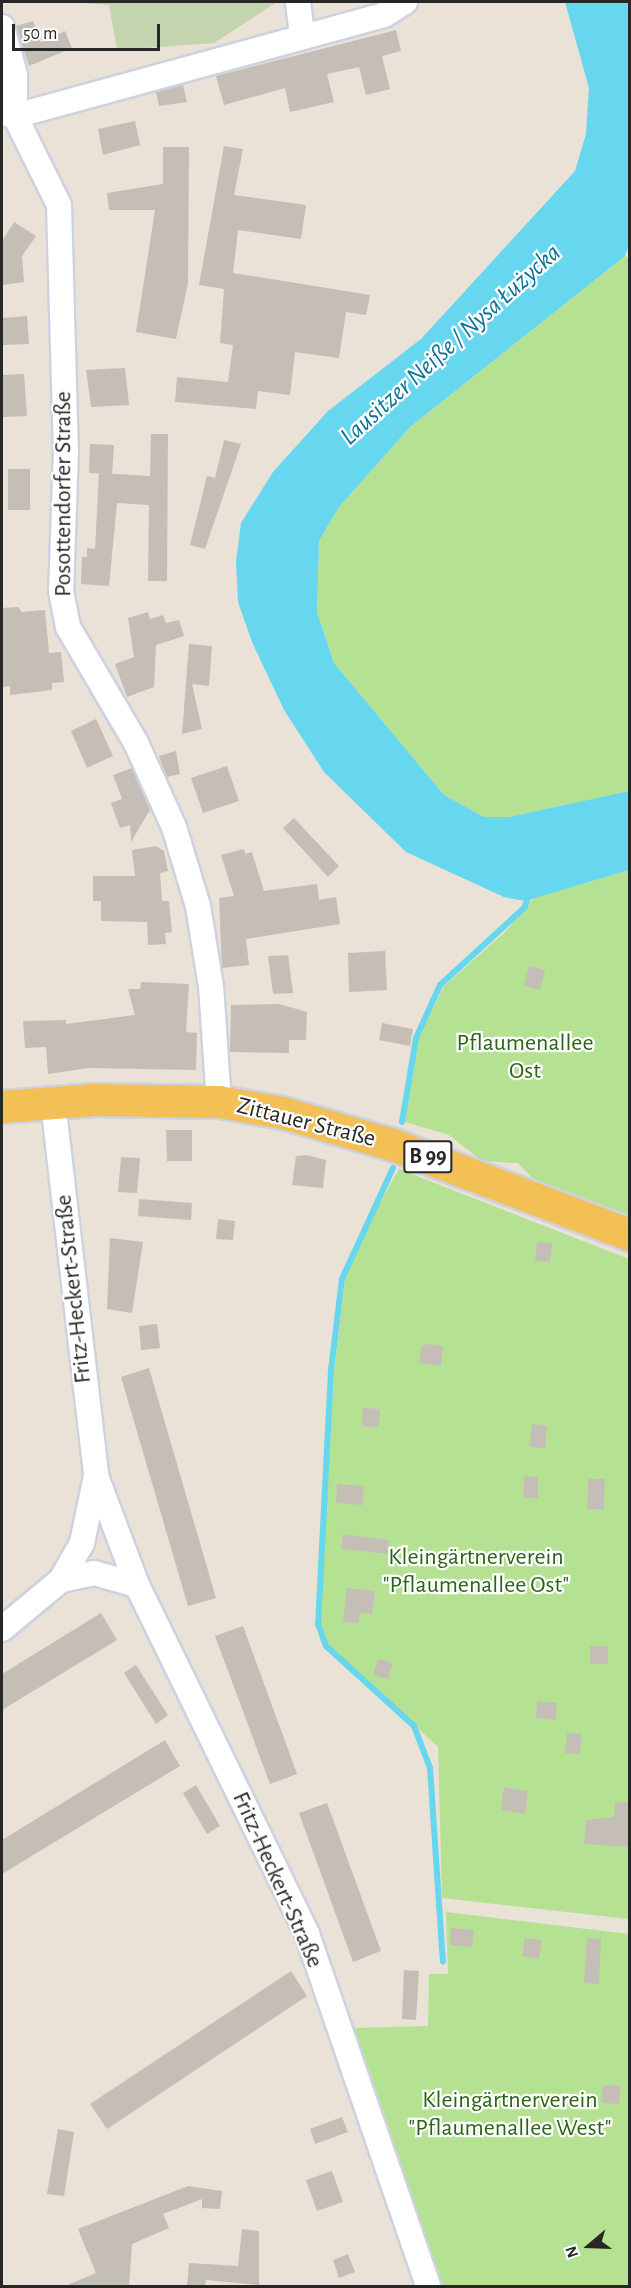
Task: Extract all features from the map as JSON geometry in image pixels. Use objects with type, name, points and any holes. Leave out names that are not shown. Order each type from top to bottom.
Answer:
[{"type":"main road","name":"Zittauer Straße","points":[[2,1107],[52,1102],[219,1102],[303,1117],[376,1139],[630,1235]]},
{"type":"street","points":[[298,2],[302,33]]},
{"type":"street","points":[[2,27],[15,75],[8,114],[302,33],[384,15],[405,2]]},
{"type":"street","name":"Posottendorfer Straße","points":[[8,114],[59,205],[66,450],[61,591],[68,627],[136,743],[174,827],[198,906],[210,974],[219,1102]]},
{"type":"street","name":"Fritz-Heckert-Straße","points":[[52,1102],[96,1476],[137,1585],[307,1934],[428,2286]]},
{"type":"street","name":"Fritz-Heckert-Straße","points":[[61,1580],[82,1543],[96,1476]]},
{"type":"street","points":[[2,1629],[61,1580],[94,1573],[137,1585]]},
{"type":"green space","points":[[67,2],[277,2],[214,43],[117,50],[109,5]]},
{"type":"green space","points":[[625,256],[629,259],[629,791],[509,817],[484,817],[444,795],[334,663],[317,612],[319,541],[339,507],[410,427]]},
{"type":"green space","name":"Pflaumenallee Ost","points":[[629,870],[629,1217],[533,1179],[518,1163],[482,1161],[449,1135],[405,1122],[419,1037],[444,986],[504,933],[534,898]]},
{"type":"green space","name":"Kleingärtnerverein \"Pflaumenallee Ost\"","points":[[399,1169],[629,1259],[629,1919],[442,1898],[438,1747],[329,1646],[320,1622],[334,1371],[345,1280],[358,1241]]},
{"type":"green space","name":"Kleingärtnerverein \"Pflaumenallee West\"","points":[[446,1912],[629,1934],[629,2286],[442,2286],[354,2028],[428,2026],[429,1974],[448,1974]]},
{"type":"water","name":"Lausitzer Neiße / Nysa Łużycka","points":[[565,2],[629,2],[630,242],[625,256],[410,427],[339,507],[319,541],[317,612],[334,663],[444,795],[484,817],[509,817],[629,791],[629,870],[525,901],[504,897],[406,852],[324,772],[284,710],[252,642],[238,602],[236,562],[241,523],[273,472],[328,411],[421,339],[575,171],[586,134],[589,88]]},
{"type":"building","points":[[33,21],[40,42],[65,31],[72,48],[29,66],[16,26]]},
{"type":"building","points":[[396,30],[401,51],[382,56],[390,89],[366,95],[359,67],[327,74],[334,102],[290,112],[285,88],[224,105],[216,76]]},
{"type":"building","points":[[183,85],[187,102],[159,106],[156,92]]},
{"type":"building","points":[[135,121],[140,145],[103,155],[98,129]]},
{"type":"building","points":[[224,146],[243,149],[234,195],[306,205],[301,239],[238,230],[233,273],[370,295],[366,315],[346,312],[339,358],[295,352],[290,395],[258,391],[256,409],[175,402],[177,377],[228,382],[233,345],[220,343],[224,289],[199,285]]},
{"type":"building","points":[[163,147],[189,147],[188,283],[176,339],[136,332],[155,210],[109,210],[107,193],[163,184]]},
{"type":"building","points":[[14,222],[36,236],[22,256],[24,282],[2,285],[2,241]]},
{"type":"building","points":[[27,316],[29,344],[2,345],[2,318]]},
{"type":"building","points":[[125,368],[129,405],[91,407],[86,370]]},
{"type":"building","points":[[24,374],[27,416],[2,417],[2,375]]},
{"type":"building","points":[[151,434],[168,434],[167,581],[148,581],[149,505],[117,503],[109,586],[81,584],[82,557],[87,557],[87,548],[95,549],[99,473],[150,476]]},
{"type":"building","points":[[224,440],[241,444],[205,549],[190,545],[207,476],[215,478]]},
{"type":"building","points":[[90,444],[114,445],[112,474],[89,473]]},
{"type":"building","points":[[8,469],[30,469],[30,510],[8,510]]},
{"type":"building","points":[[18,607],[22,612],[45,610],[49,653],[61,652],[64,682],[52,683],[52,690],[10,695],[10,686],[2,687],[2,608]]},
{"type":"building","points":[[148,612],[150,619],[163,615],[166,623],[179,620],[184,636],[156,645],[154,687],[127,697],[115,664],[134,657],[128,618]]},
{"type":"building","points":[[189,644],[212,646],[209,686],[192,684],[202,729],[182,734]]},
{"type":"building","points":[[96,719],[113,756],[87,768],[71,731]]},
{"type":"building","points":[[176,751],[180,774],[167,777],[159,756]]},
{"type":"building","points":[[227,766],[239,801],[203,813],[191,778]]},
{"type":"building","points":[[132,768],[150,810],[131,842],[130,825],[120,828],[111,803],[122,799],[113,775]]},
{"type":"building","points":[[294,818],[339,866],[328,877],[283,828]]},
{"type":"building","points":[[156,846],[164,851],[168,871],[160,873],[162,901],[169,901],[172,932],[165,933],[166,944],[148,945],[147,922],[101,921],[101,901],[93,901],[93,876],[135,876],[132,850]]},
{"type":"building","points":[[244,849],[245,854],[252,852],[264,891],[317,884],[319,900],[336,897],[340,924],[246,939],[249,965],[222,968],[219,898],[234,896],[221,855]]},
{"type":"building","points":[[385,951],[387,990],[349,992],[348,953]]},
{"type":"building","points":[[288,955],[293,993],[273,994],[268,956]]},
{"type":"building","points":[[529,966],[545,970],[540,990],[524,986]]},
{"type":"building","points":[[141,982],[189,984],[186,1032],[197,1033],[196,1070],[89,1068],[48,1074],[46,1047],[25,1048],[23,1021],[66,1020],[66,1024],[135,1015],[128,989],[140,989]]},
{"type":"building","points":[[279,1004],[307,1012],[306,1040],[289,1040],[289,1053],[230,1052],[231,1005]]},
{"type":"building","points":[[382,1023],[413,1029],[410,1046],[379,1040]]},
{"type":"building","points":[[166,1130],[192,1130],[192,1161],[167,1161]]},
{"type":"building","points":[[306,1155],[326,1160],[323,1188],[292,1185],[296,1156]]},
{"type":"building","points":[[121,1157],[140,1158],[137,1193],[118,1192]]},
{"type":"building","points":[[139,1199],[192,1203],[191,1220],[138,1216]]},
{"type":"building","points":[[218,1219],[235,1221],[233,1240],[216,1239]]},
{"type":"building","points":[[110,1238],[143,1242],[132,1313],[107,1309]]},
{"type":"building","points":[[537,1242],[552,1243],[550,1262],[535,1261]]},
{"type":"building","points":[[157,1324],[160,1348],[141,1350],[139,1326]]},
{"type":"building","points":[[427,1344],[443,1346],[441,1366],[419,1363],[421,1346]]},
{"type":"building","points":[[149,1368],[216,1598],[188,1606],[121,1377]]},
{"type":"building","points":[[363,1408],[380,1409],[379,1427],[362,1426]]},
{"type":"building","points":[[532,1424],[547,1426],[545,1448],[529,1447]]},
{"type":"building","points":[[524,1476],[538,1477],[538,1498],[523,1498]]},
{"type":"building","points":[[588,1479],[605,1479],[604,1509],[587,1509]]},
{"type":"building","points":[[337,1484],[364,1486],[363,1505],[336,1503]]},
{"type":"building","points":[[343,1534],[389,1540],[388,1554],[341,1549]]},
{"type":"building","points":[[347,1588],[375,1591],[372,1614],[360,1613],[359,1623],[343,1622]]},
{"type":"building","points":[[101,1613],[117,1640],[2,1710],[2,1674]]},
{"type":"building","points":[[243,1626],[297,1774],[270,1784],[215,1636]]},
{"type":"building","points":[[590,1646],[608,1646],[608,1664],[590,1664]]},
{"type":"building","points":[[378,1659],[393,1663],[388,1679],[373,1675]]},
{"type":"building","points":[[136,1665],[168,1715],[156,1724],[124,1673]]},
{"type":"building","points":[[537,1701],[557,1703],[556,1720],[536,1718]]},
{"type":"building","points":[[567,1733],[582,1734],[580,1754],[565,1753]]},
{"type":"building","points":[[165,1740],[180,1766],[2,1874],[2,1840]]},
{"type":"building","points":[[196,1785],[220,1826],[207,1834],[183,1793]]},
{"type":"building","points":[[504,1787],[528,1791],[525,1814],[501,1810]]},
{"type":"building","points":[[615,1802],[630,1803],[630,1847],[584,1844],[586,1820],[614,1817]]},
{"type":"building","points":[[327,1803],[381,1951],[353,1962],[299,1813]]},
{"type":"building","points":[[451,1928],[474,1930],[472,1947],[450,1945]]},
{"type":"building","points":[[525,1938],[542,1940],[539,1959],[522,1956]]},
{"type":"building","points":[[587,1938],[601,1939],[599,1984],[584,1983]]},
{"type":"building","points":[[404,1970],[419,1971],[416,2020],[402,2019]]},
{"type":"building","points":[[291,1971],[307,1996],[107,2129],[90,2104]]},
{"type":"building","points":[[603,2085],[621,2086],[619,2104],[601,2103]]},
{"type":"building","points":[[342,2117],[348,2132],[315,2144],[310,2129]]},
{"type":"building","points":[[58,2129],[74,2132],[64,2196],[47,2194]]},
{"type":"building","points":[[332,2171],[343,2202],[317,2211],[306,2180]]},
{"type":"building","points":[[188,2186],[222,2191],[220,2209],[202,2208],[202,2199],[163,2214],[169,2228],[132,2244],[129,2286],[65,2286],[96,2273],[78,2229]]},
{"type":"building","points":[[242,2229],[259,2231],[259,2285],[206,2280],[205,2286],[187,2286],[189,2263],[238,2266]]},
{"type":"building","points":[[348,2254],[355,2272],[339,2278],[333,2260]]},
{"type":"waterway","points":[[402,1122],[416,1038],[440,985],[524,908],[530,894]]},
{"type":"waterway","points":[[393,1168],[342,1279],[331,1370],[318,1624],[326,1646],[414,1726],[430,1768],[443,1962]]}]
